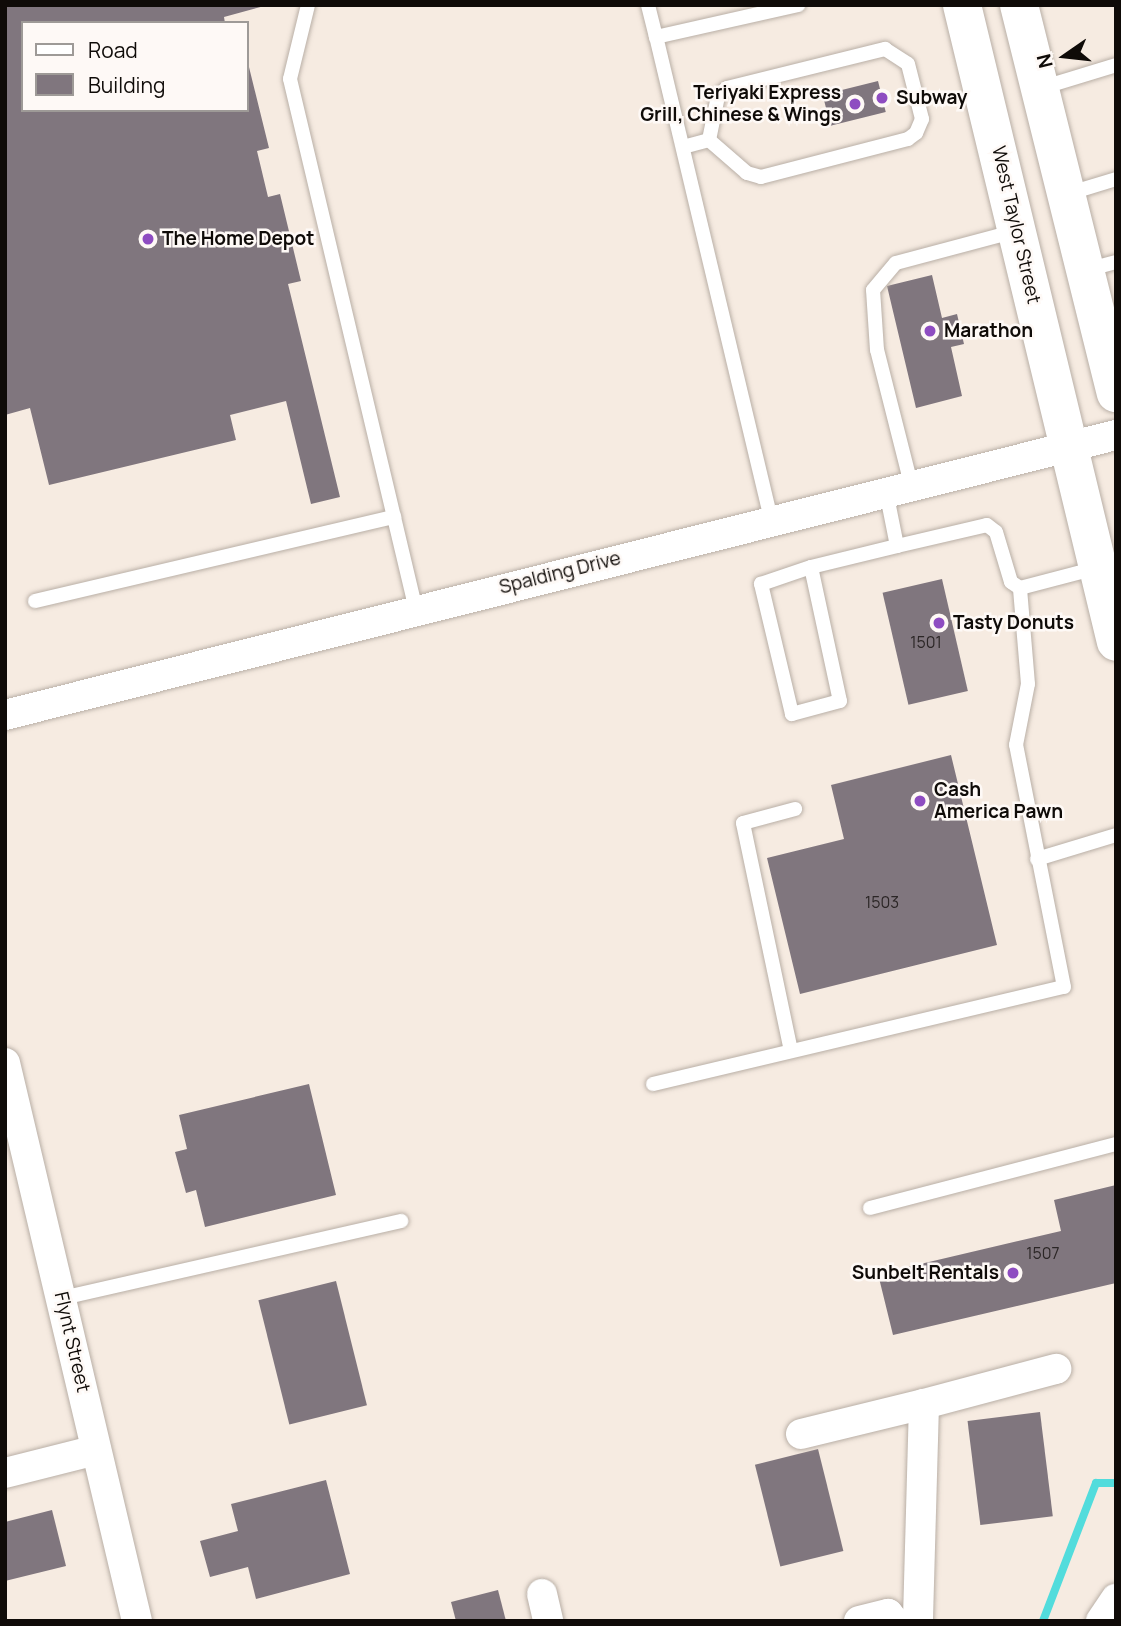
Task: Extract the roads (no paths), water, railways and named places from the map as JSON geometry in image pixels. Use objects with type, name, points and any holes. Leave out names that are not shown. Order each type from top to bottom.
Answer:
[{"type":"main road","name":"West Taylor Street","points":[[962,5],[1116,642]]},
{"type":"main road","points":[[1019,5],[1066,194],[1100,266],[1116,393]]},
{"type":"street","name":"Spalding Drive","points":[[5,715],[771,519],[1116,435]]},
{"type":"street","name":"Flynt Street","points":[[5,1063],[137,1621]]},
{"type":"street","points":[[801,1434],[1056,1369]]},
{"type":"street","points":[[918,1621],[924,1404]]},
{"type":"street","points":[[5,1473],[96,1450]]},
{"type":"street","points":[[1101,1621],[1116,1599]]},
{"type":"street","points":[[859,1621],[888,1614],[894,1621]]},
{"type":"lane","points":[[308,5],[290,79],[416,610]]},
{"type":"lane","points":[[648,5],[771,519]]},
{"type":"lane","points":[[656,37],[798,5]]},
{"type":"lane","points":[[885,49],[908,64],[922,119],[916,133],[908,139],[761,177],[747,173],[709,140],[718,96],[727,88],[885,49]]},
{"type":"lane","points":[[1040,89],[1116,65]]},
{"type":"lane","points":[[683,147],[709,140]]},
{"type":"lane","points":[[1066,194],[1116,179]]},
{"type":"lane","points":[[897,545],[898,487],[877,350],[873,290],[896,263],[1017,231]]},
{"type":"lane","points":[[35,601],[394,517]]},
{"type":"lane","points":[[811,567],[840,701],[792,714],[761,584],[811,567],[987,524],[996,532],[1011,582],[1020,588],[1098,568]]},
{"type":"lane","points":[[653,1084],[1064,986],[1016,745],[1028,684],[1020,588]]},
{"type":"lane","points":[[791,1051],[743,822],[795,809]]},
{"type":"lane","points":[[1037,859],[1116,835]]},
{"type":"lane","points":[[870,1208],[1116,1144]]},
{"type":"lane","points":[[62,1298],[401,1221]]},
{"type":"waterway","points":[[1043,1621],[1096,1483],[1116,1483]]},
{"type":"place","name":"Subway","points":[[882,98]]},
{"type":"place","name":"Teriyaki Express Grill, Chinese & Wings","points":[[855,104]]},
{"type":"place","name":"The Home Depot","points":[[148,239]]},
{"type":"place","name":"Marathon","points":[[930,331]]},
{"type":"place","name":"Tasty Donuts","points":[[939,623]]},
{"type":"place","name":"Cash America Pawn","points":[[920,801]]},
{"type":"place","name":"Sunbelt Rentals","points":[[1013,1273]]}]
